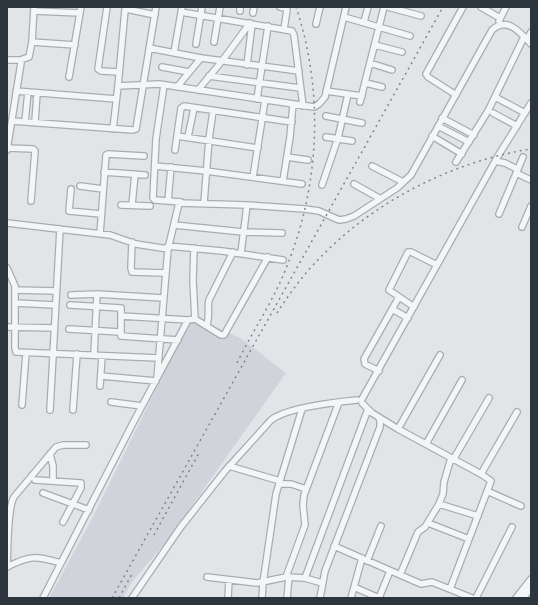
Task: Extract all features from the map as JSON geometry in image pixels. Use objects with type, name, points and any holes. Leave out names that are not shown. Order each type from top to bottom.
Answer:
[{"type":"street","points":[[69,78],[81,7]]},
{"type":"street","points":[[107,7],[98,69],[119,72]]},
{"type":"street","points":[[12,121],[113,129],[136,129],[156,7]]},
{"type":"street","points":[[196,44],[202,7]]},
{"type":"street","points":[[214,42],[220,7]]},
{"type":"street","points":[[280,7],[287,10],[284,29]]},
{"type":"street","points":[[316,24],[320,7]]},
{"type":"street","points":[[118,86],[177,86],[314,107],[325,97],[346,7]]},
{"type":"street","points":[[364,22],[368,7]]},
{"type":"street","points":[[360,102],[384,7]]},
{"type":"street","points":[[388,7],[421,16]]},
{"type":"street","points":[[456,95],[428,77],[426,74],[463,7]]},
{"type":"street","points":[[481,7],[500,18]]},
{"type":"street","points":[[164,85],[156,139],[154,200],[319,211],[342,220],[354,216],[390,192],[403,182],[414,170],[506,7]]},
{"type":"street","points":[[7,60],[20,60],[29,57],[32,42],[34,9],[64,10],[80,13]]},
{"type":"street","points":[[113,129],[125,10],[128,9],[155,15]]},
{"type":"street","points":[[174,53],[182,10],[200,15],[292,31],[294,35],[299,71],[302,106]]},
{"type":"street","points":[[344,17],[410,36]]},
{"type":"street","points":[[198,90],[251,23]]},
{"type":"street","points":[[247,65],[251,23]]},
{"type":"street","points":[[496,26],[508,24],[531,44]]},
{"type":"street","points":[[256,99],[268,26]]},
{"type":"street","points":[[456,162],[474,135],[525,38],[531,32]]},
{"type":"street","points":[[32,42],[75,45]]},
{"type":"street","points":[[375,45],[402,52]]},
{"type":"street","points":[[149,48],[201,58],[299,71]]},
{"type":"street","points":[[177,86],[201,58]]},
{"type":"street","points":[[20,60],[21,66],[7,149],[35,150],[31,201]]},
{"type":"street","points":[[370,64],[392,70]]},
{"type":"street","points":[[162,67],[189,72]]},
{"type":"street","points":[[208,76],[300,88]]},
{"type":"street","points":[[366,82],[382,87]]},
{"type":"street","points":[[16,91],[116,99]]},
{"type":"street","points":[[326,91],[362,96]]},
{"type":"street","points":[[25,122],[28,92]]},
{"type":"street","points":[[35,122],[37,92]]},
{"type":"street","points":[[322,185],[338,138],[348,94]]},
{"type":"street","points":[[495,97],[525,113]]},
{"type":"street","points":[[253,177],[265,100]]},
{"type":"street","points":[[360,401],[379,371],[495,161],[531,103]]},
{"type":"street","points":[[283,181],[292,122],[293,104]]},
{"type":"street","points":[[175,150],[181,108],[184,106],[292,122]]},
{"type":"street","points":[[188,137],[194,108]]},
{"type":"street","points":[[204,203],[213,111]]},
{"type":"street","points":[[493,113],[517,126]]},
{"type":"street","points":[[326,116],[362,123]]},
{"type":"street","points":[[442,118],[474,135]]},
{"type":"street","points":[[438,126],[469,142]]},
{"type":"street","points":[[177,136],[258,148]]},
{"type":"street","points":[[432,136],[462,154]]},
{"type":"street","points":[[326,137],[352,141]]},
{"type":"street","points":[[100,234],[106,155],[144,156]]},
{"type":"street","points":[[287,157],[308,160]]},
{"type":"street","points":[[499,214],[523,157]]},
{"type":"street","points":[[495,161],[505,163],[531,180]]},
{"type":"street","points":[[155,166],[206,171],[302,184]]},
{"type":"street","points":[[372,166],[403,182]]},
{"type":"street","points":[[168,201],[171,167]]},
{"type":"street","points":[[104,172],[145,175]]},
{"type":"street","points":[[132,205],[135,174]]},
{"type":"street","points":[[354,184],[379,198]]},
{"type":"street","points":[[80,186],[103,189]]},
{"type":"street","points":[[71,189],[69,211],[101,214]]},
{"type":"street","points":[[156,379],[168,247],[178,204],[181,202]]},
{"type":"street","points":[[121,205],[150,206]]},
{"type":"street","points":[[241,253],[247,205]]},
{"type":"street","points":[[522,227],[531,206]]},
{"type":"street","points":[[7,224],[114,235],[132,242],[168,247],[233,252],[283,260]]},
{"type":"street","points":[[174,225],[243,232],[282,233]]},
{"type":"street","points":[[50,410],[60,229]]},
{"type":"street","points":[[132,242],[132,272],[165,273]]},
{"type":"street","points":[[194,248],[193,281],[195,319]]},
{"type":"street","points":[[207,325],[209,318],[209,300],[233,252]]},
{"type":"street","points":[[414,307],[399,298],[390,291],[389,288],[408,252],[438,265]]},
{"type":"street","points":[[121,316],[188,320],[195,319],[223,335],[226,334],[268,257]]},
{"type":"street","points":[[7,268],[15,290],[16,352],[159,358]]},
{"type":"street","points":[[15,290],[56,291]]},
{"type":"street","points":[[71,295],[97,294],[163,298]]},
{"type":"street","points":[[94,355],[97,294]]},
{"type":"street","points":[[379,371],[365,364],[364,359],[399,298]]},
{"type":"street","points":[[15,303],[55,305]]},
{"type":"street","points":[[70,305],[121,308],[121,336],[178,340]]},
{"type":"street","points":[[392,310],[408,318]]},
{"type":"street","points":[[43,598],[188,320]]},
{"type":"street","points":[[7,327],[54,328]]},
{"type":"street","points":[[69,329],[120,332]]},
{"type":"street","points":[[22,405],[26,353]]},
{"type":"street","points":[[73,410],[77,354]]},
{"type":"street","points":[[398,429],[440,355]]},
{"type":"street","points":[[100,386],[102,356]]},
{"type":"street","points":[[101,376],[156,379]]},
{"type":"street","points":[[426,444],[462,380]]},
{"type":"street","points":[[400,575],[418,532],[428,523],[439,504],[443,494],[444,482],[452,459],[488,398]]},
{"type":"street","points":[[132,598],[180,528],[229,466],[275,416],[339,402],[360,401],[379,418],[491,481],[450,589]]},
{"type":"street","points":[[111,402],[142,406]]},
{"type":"street","points":[[287,598],[288,577],[305,525],[303,500],[339,402]]},
{"type":"street","points":[[262,598],[274,505],[302,409]]},
{"type":"street","points":[[305,578],[368,409]]},
{"type":"street","points":[[481,474],[517,412]]},
{"type":"street","points":[[320,598],[322,583],[334,546],[380,427],[379,418]]},
{"type":"street","points":[[61,563],[36,557],[27,558],[7,567],[9,508],[14,497],[56,447],[60,445],[86,445]]},
{"type":"street","points":[[50,454],[53,466],[53,481]]},
{"type":"street","points":[[229,466],[280,483],[294,484],[306,489]]},
{"type":"street","points":[[283,473],[294,484]]},
{"type":"street","points":[[34,480],[81,483],[81,488],[63,522]]},
{"type":"street","points":[[487,491],[521,506]]},
{"type":"street","points":[[43,493],[89,510]]},
{"type":"street","points":[[439,504],[478,516]]},
{"type":"street","points":[[428,523],[469,539]]},
{"type":"street","points":[[351,598],[365,560],[381,526]]},
{"type":"street","points":[[476,598],[512,527]]},
{"type":"street","points":[[334,546],[421,584],[431,582],[472,598]]},
{"type":"street","points":[[354,587],[379,598],[390,571]]},
{"type":"street","points":[[207,577],[254,583],[288,577],[305,578],[322,583]]},
{"type":"street","points":[[516,598],[531,579]]},
{"type":"street","points":[[228,598],[229,580]]},
{"type":"street","points":[[523,598],[531,588]]},
{"type":"shaded area","points":[[192,316],[242,339],[286,373],[165,543],[132,582],[123,598],[49,598],[94,515]]},
{"type":"railway","points":[[237,363],[282,279],[298,235],[312,170],[314,104],[311,71],[305,39],[296,7]]},
{"type":"railway","points":[[112,598],[443,7]]},
{"type":"railway","points":[[277,313],[294,288],[314,264],[354,227],[376,211],[424,183],[449,172],[501,155],[531,149]]},
{"type":"railway","points":[[154,535],[200,451]]},
{"type":"railway","points":[[119,598],[132,574]]}]
